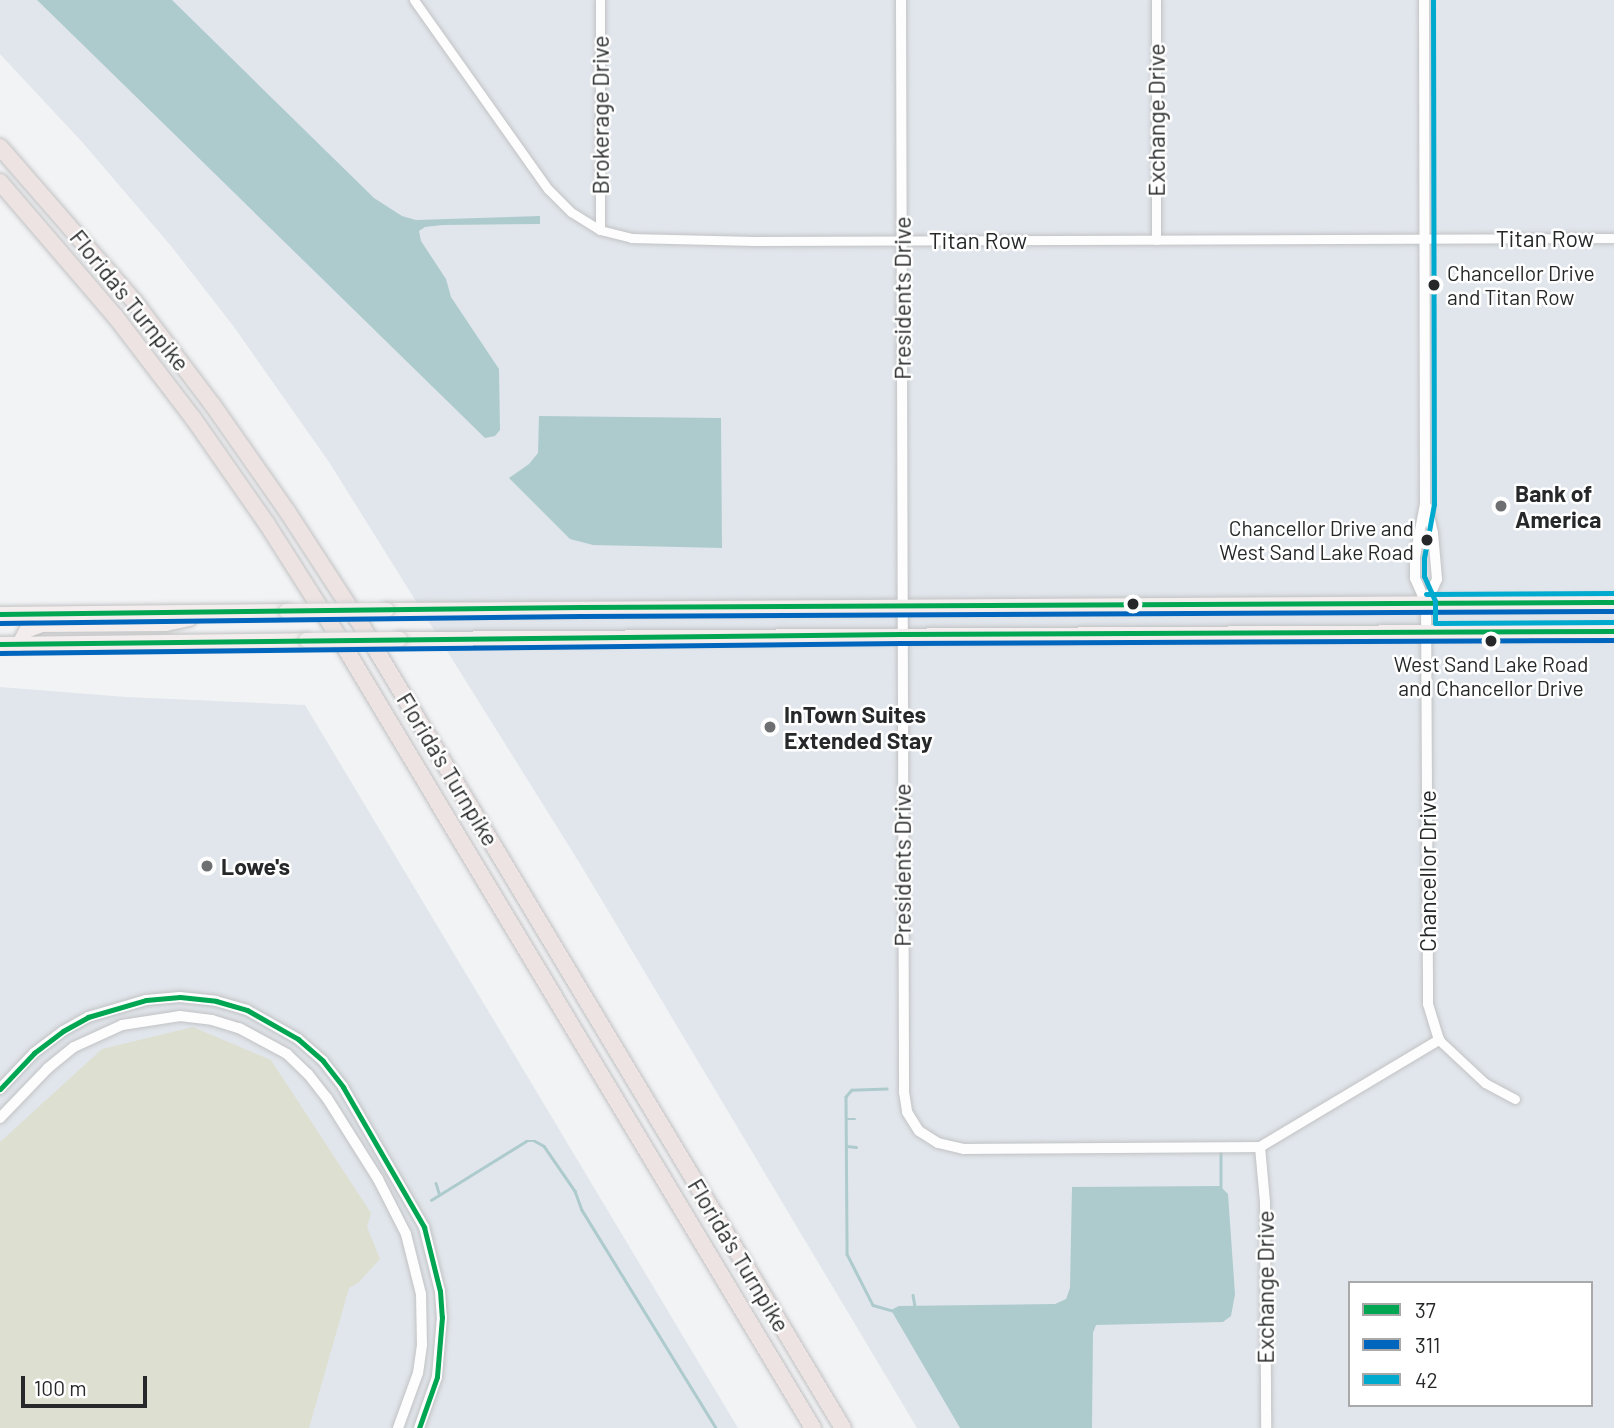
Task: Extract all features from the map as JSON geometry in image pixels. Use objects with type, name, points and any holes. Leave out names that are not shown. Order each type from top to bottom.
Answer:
[{"type":"highway","name":"Florida's Turnpike","points":[[0,147],[134,301],[212,404],[287,511],[363,628],[843,1428]]},
{"type":"highway","name":"Florida's Turnpike","points":[[0,182],[115,316],[193,418],[267,524],[338,636],[813,1428]]},
{"type":"main road","points":[[0,614],[902,605],[1614,602]]},
{"type":"main road","points":[[19,644],[26,631],[42,625],[166,624],[225,612]]},
{"type":"main road","points":[[0,644],[901,634],[1614,631]]},
{"type":"street","name":"Titan Row","points":[[414,0],[548,189],[571,212],[600,230],[632,238],[1614,238]]},
{"type":"street","name":"Brokerage Drive","points":[[600,0],[600,230]]},
{"type":"street","name":"Presidents Drive","points":[[901,0],[901,634],[904,1092],[907,1112],[919,1131],[939,1143],[964,1149],[1260,1147]]},
{"type":"street","name":"Exchange Drive","points":[[1156,0],[1156,240]]},
{"type":"street","name":"Chancellor Drive","points":[[1424,0],[1425,504],[1415,557],[1415,578],[1426,603],[1427,984],[1429,1004],[1439,1040]]},
{"type":"street","name":"Chancellor Drive","points":[[1425,504],[1433,533],[1437,579],[1426,603]]},
{"type":"street","points":[[0,1089],[34,1053],[63,1031],[88,1017],[146,1000],[180,997],[216,1001],[256,1014],[298,1039],[323,1061],[343,1087],[424,1227],[440,1291],[442,1317],[437,1377],[419,1428]]},
{"type":"street","points":[[0,1118],[48,1068],[74,1047],[122,1025],[180,1016],[212,1020],[240,1028],[286,1054],[308,1074],[327,1098],[378,1179],[406,1234],[421,1294],[422,1345],[412,1391],[398,1428]]},
{"type":"street","points":[[1260,1147],[1439,1040],[1485,1083],[1515,1099]]},
{"type":"street","name":"Exchange Drive","points":[[1260,1147],[1265,1202],[1266,1428]]},
{"type":"shaded area","points":[[0,0],[1614,0],[1614,1428],[917,1428],[582,867],[329,462],[234,327],[171,246],[83,143],[0,54]]},
{"type":"shaded area","points":[[0,687],[126,697],[305,705],[738,1428],[0,1428]]},
{"type":"shaded area","points":[[193,1027],[271,1060],[371,1213],[367,1227],[380,1259],[358,1283],[349,1288],[309,1428],[0,1428],[0,1142],[102,1049]]},
{"type":"water","points":[[37,0],[172,0],[374,198],[402,216],[416,220],[540,216],[540,224],[443,225],[425,227],[419,231],[421,241],[446,279],[451,297],[499,369],[500,430],[495,436],[485,438]]},
{"type":"water","points":[[539,416],[721,418],[722,548],[593,545],[570,539],[509,478],[529,464],[538,453]]},
{"type":"water","points":[[1220,1186],[1228,1194],[1235,1294],[1231,1316],[1223,1322],[1096,1325],[1093,1333],[1092,1428],[960,1428],[891,1310],[899,1306],[1055,1304],[1066,1299],[1070,1288],[1072,1187]]},
{"type":"waterway","points":[[887,1089],[852,1090],[846,1097],[847,1254],[873,1305],[891,1310]]},
{"type":"waterway","points":[[846,1119],[855,1119]]},
{"type":"waterway","points":[[431,1200],[526,1141],[535,1141],[544,1146],[575,1191],[582,1210],[716,1428]]},
{"type":"waterway","points":[[846,1146],[856,1147]]},
{"type":"waterway","points":[[1221,1152],[1221,1187]]},
{"type":"waterway","points":[[436,1183],[439,1193]]},
{"type":"waterway","points":[[913,1295],[915,1306]]},
{"type":"transit line","name":"42","points":[[1433,0],[1434,504],[1424,558],[1424,576],[1435,601],[1435,623],[1614,622]]},
{"type":"transit line","name":"42","points":[[1426,594],[1614,593]]},
{"type":"transit line","name":"37","points":[[0,614],[581,607],[1614,602]]},
{"type":"transit line","name":"311","points":[[0,623],[581,616],[1614,611]]},
{"type":"transit line","name":"37","points":[[0,644],[901,634],[1614,631]]},
{"type":"transit line","name":"311","points":[[0,653],[901,643],[1614,640]]},
{"type":"transit line","name":"37","points":[[0,1089],[34,1053],[63,1031],[88,1017],[146,1000],[180,997],[216,1001],[247,1010],[298,1039],[323,1061],[343,1087],[424,1227],[440,1291],[442,1317],[437,1377],[419,1428]]},
{"type":"place","name":"Chancellor Drive and Titan Row","points":[[1434,285]]},
{"type":"place","name":"Bank of America","points":[[1501,506]]},
{"type":"place","name":"Chancellor Drive and West Sand Lake Road","points":[[1427,540]]},
{"type":"place","name":"West Sand Lake Road and Chancellor Drive","points":[[1491,641]]},
{"type":"place","name":"InTown Suites Extended Stay","points":[[770,727]]},
{"type":"place","name":"Lowe's","points":[[207,866]]}]
